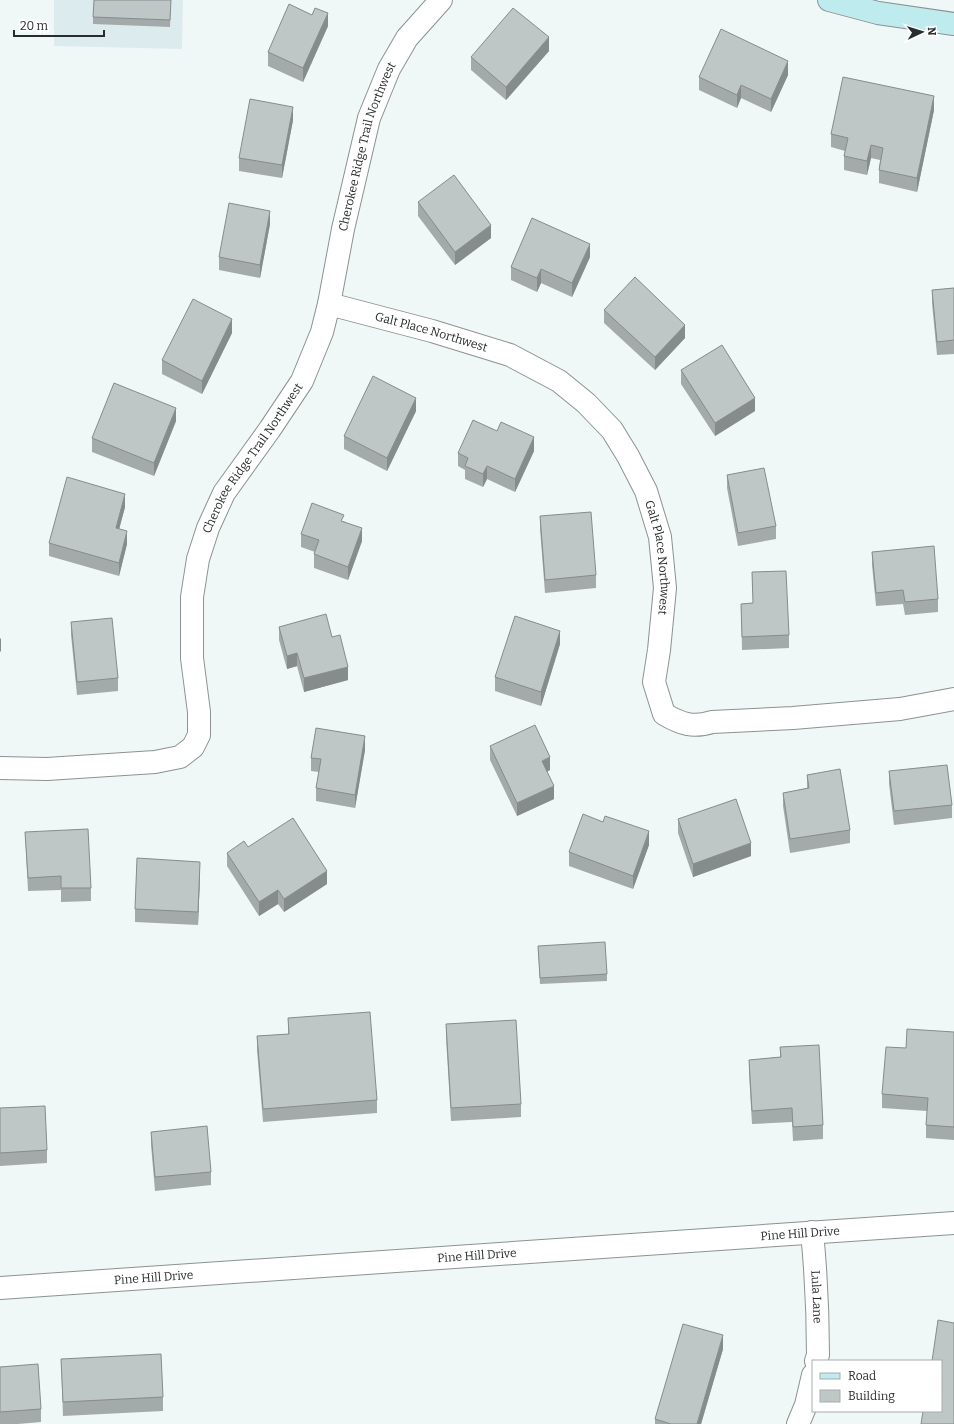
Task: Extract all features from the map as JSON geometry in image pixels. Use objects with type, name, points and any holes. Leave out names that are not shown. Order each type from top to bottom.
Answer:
[{"type":"main road","points":[[829,0],[878,12],[954,24]]},
{"type":"street","name":"Cherokee Ridge Trail Northwest","points":[[0,768],[47,768],[155,762],[180,757],[193,747],[199,735],[199,712],[192,658],[192,597],[198,559],[208,528],[224,493],[270,430],[302,381],[322,332],[329,304],[343,229],[369,118],[389,69],[407,38],[441,0]]},
{"type":"street","name":"Galt Place Northwest","points":[[329,304],[432,331],[510,355],[559,381],[586,403],[612,430],[646,490],[660,537],[665,588],[659,650],[654,682],[664,714],[679,723],[702,726],[712,722],[793,718],[900,709],[954,699]]},
{"type":"street","name":"Pine Hill Drive","points":[[0,1288],[954,1223]]},
{"type":"street","name":"Lula Lane","points":[[812,1232],[818,1313],[818,1355],[816,1360]]},
{"type":"street","points":[[798,1424],[806,1405],[812,1379]]},
{"type":"shaded area","points":[[54,0],[183,0],[182,49],[54,46]]},
{"type":"building","points":[[94,0],[171,0],[170,20],[93,17]]},
{"type":"building","points":[[289,4],[312,15],[315,8],[328,13],[303,68],[268,52]]},
{"type":"building","points":[[513,8],[549,37],[506,87],[471,57]]},
{"type":"building","points":[[721,29],[788,61],[771,99],[741,85],[737,95],[699,77]]},
{"type":"building","points":[[843,77],[934,96],[917,178],[879,170],[883,148],[871,145],[867,161],[844,156],[848,138],[831,134]]},
{"type":"building","points":[[250,99],[293,107],[282,165],[239,158]]},
{"type":"building","points":[[454,175],[491,225],[455,252],[418,202]]},
{"type":"building","points":[[229,203],[270,211],[260,265],[219,257]]},
{"type":"building","points":[[532,218],[590,244],[572,283],[541,269],[537,278],[511,267]]},
{"type":"building","points":[[635,277],[685,325],[655,357],[604,310]]},
{"type":"building","points":[[954,288],[954,340],[937,342],[932,290]]},
{"type":"building","points":[[193,299],[232,319],[202,381],[162,360]]},
{"type":"building","points":[[722,345],[755,398],[715,423],[681,370]]},
{"type":"building","points":[[373,376],[416,398],[387,458],[344,436]]},
{"type":"building","points":[[114,383],[176,408],[154,463],[92,438]]},
{"type":"building","points":[[473,420],[497,431],[501,422],[534,437],[515,479],[487,466],[483,474],[465,466],[468,458],[458,453]]},
{"type":"building","points":[[764,468],[776,526],[738,533],[727,475]]},
{"type":"building","points":[[67,477],[125,494],[116,528],[127,531],[119,563],[49,543]]},
{"type":"building","points":[[312,503],[344,515],[341,521],[362,528],[348,567],[314,554],[319,540],[301,534]]},
{"type":"building","points":[[591,512],[596,575],[545,580],[540,516]]},
{"type":"building","points":[[934,546],[938,599],[905,602],[903,590],[876,593],[872,552]]},
{"type":"building","points":[[786,571],[789,635],[742,637],[741,604],[753,603],[752,572]]},
{"type":"building","points":[[326,614],[332,637],[340,635],[348,667],[304,678],[297,653],[287,656],[279,627]]},
{"type":"building","points":[[515,616],[560,631],[541,692],[495,677]]},
{"type":"building","points":[[112,618],[118,678],[77,682],[71,622]]},
{"type":"building","points":[[535,725],[550,757],[542,761],[554,786],[517,803],[490,746]]},
{"type":"building","points":[[316,728],[365,736],[355,795],[316,788],[321,759],[311,758]]},
{"type":"building","points":[[947,765],[952,805],[894,811],[889,771]]},
{"type":"building","points":[[840,769],[850,830],[790,839],[783,793],[809,788],[807,775]]},
{"type":"building","points":[[736,799],[751,843],[693,864],[678,819]]},
{"type":"building","points":[[583,814],[603,822],[605,816],[649,831],[633,876],[569,852]]},
{"type":"building","points":[[293,818],[327,871],[284,899],[278,890],[259,902],[227,853],[244,841],[248,847]]},
{"type":"building","points":[[88,829],[91,888],[61,888],[61,876],[28,878],[25,832]]},
{"type":"building","points":[[137,858],[200,862],[198,912],[135,909]]},
{"type":"building","points":[[605,942],[607,974],[540,978],[538,946]]},
{"type":"building","points":[[370,1012],[377,1100],[263,1109],[257,1036],[289,1034],[288,1018]]},
{"type":"building","points":[[516,1020],[521,1104],[451,1108],[446,1024]]},
{"type":"building","points":[[907,1029],[954,1032],[954,1127],[926,1125],[928,1098],[882,1094],[886,1047],[906,1048]]},
{"type":"building","points":[[819,1045],[823,1125],[793,1127],[792,1108],[752,1111],[749,1060],[781,1057],[780,1047]]},
{"type":"building","points":[[45,1106],[47,1150],[0,1153],[0,1108]]},
{"type":"building","points":[[207,1126],[211,1172],[155,1177],[151,1132]]},
{"type":"building","points":[[938,1320],[954,1323],[954,1424],[921,1424],[923,1412],[942,1412],[942,1360],[932,1360]]},
{"type":"building","points":[[683,1324],[723,1335],[697,1424],[671,1424],[655,1419]]},
{"type":"building","points":[[161,1354],[163,1397],[63,1402],[61,1359]]},
{"type":"building","points":[[38,1364],[41,1409],[0,1412],[0,1367]]}]
